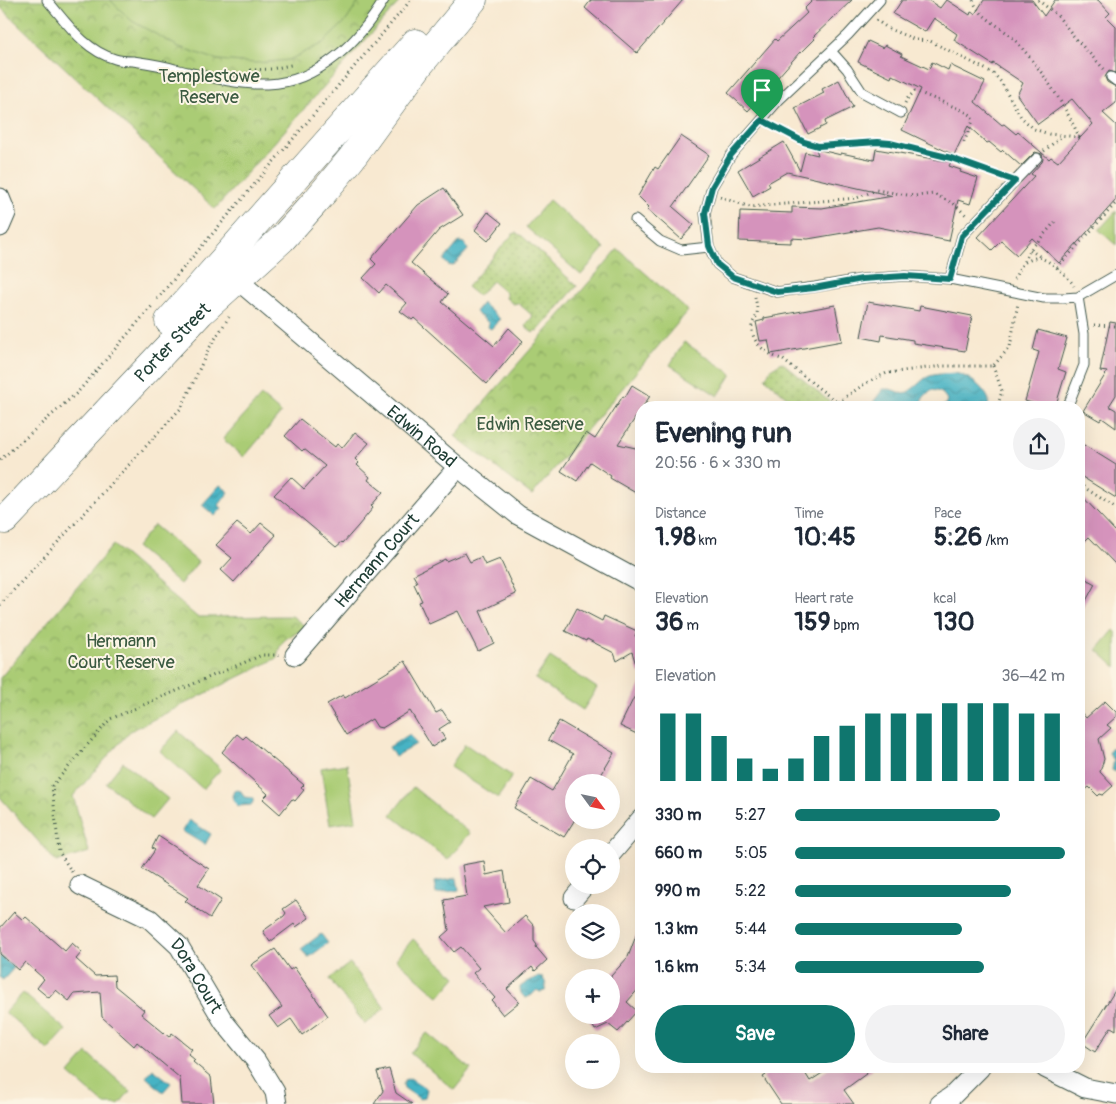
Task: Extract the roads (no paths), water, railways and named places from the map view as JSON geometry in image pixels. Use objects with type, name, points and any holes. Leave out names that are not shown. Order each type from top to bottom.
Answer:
[{"type":"main road","name":"Porter Street","points":[[236,278],[307,166],[452,0]]},
{"type":"main road","name":"Porter Street","points":[[2,521],[117,382],[282,239],[343,169],[420,64],[473,0]]},
{"type":"street","points":[[307,166],[313,173],[321,177],[330,177],[343,169]]},
{"type":"street","points":[[0,198],[6,213],[0,227]]},
{"type":"street","name":"Edwin Road","points":[[236,278],[458,467],[518,515],[635,579]]},
{"type":"street","name":"Hermann Court","points":[[296,655],[458,467]]},
{"type":"street","points":[[620,844],[635,826]]},
{"type":"street","name":"Dora Court","points":[[80,885],[150,919],[179,946],[224,1022],[256,1061],[275,1092],[277,1104]]},
{"type":"street","points":[[940,1104],[952,1096],[975,1073]]},
{"type":"street","points":[[1055,1073],[1086,1088],[1116,1094]]},
{"type":"lane","points":[[48,0],[78,37],[102,55],[116,60],[159,65],[226,80],[269,84],[304,76],[321,68],[357,35],[376,13],[384,0]]},
{"type":"lane","points":[[880,0],[831,51],[779,100],[731,155],[712,187],[705,213],[709,246],[717,264],[733,277],[777,292],[814,288],[862,279],[905,276],[950,279],[1044,298],[1063,298],[1078,297],[1116,275]]},
{"type":"lane","points":[[831,51],[847,68],[862,92],[901,113]]},
{"type":"lane","points":[[950,279],[962,236],[1037,158]]},
{"type":"lane","points":[[635,220],[660,240],[681,250],[709,246]]},
{"type":"lane","points":[[1070,401],[1084,366],[1082,324],[1078,297]]},
{"type":"water","points":[[459,242],[465,243],[468,250],[453,266],[448,265],[444,260]]},
{"type":"water","points":[[482,303],[500,319],[491,329],[488,327],[489,323],[475,312]]},
{"type":"water","points":[[955,373],[971,379],[987,395],[989,401],[947,401],[940,392],[931,390],[922,401],[874,401],[883,389],[890,389],[904,394],[927,377]]},
{"type":"water","points":[[220,485],[229,492],[219,505],[222,508],[215,516],[202,505]]},
{"type":"water","points":[[410,734],[416,744],[395,757],[389,747]]},
{"type":"water","points":[[1116,748],[1116,772],[1112,770],[1114,760],[1109,754],[1111,749]]},
{"type":"water","points":[[234,791],[241,791],[244,797],[253,798],[251,805],[238,806],[234,802],[232,796]]},
{"type":"water","points":[[189,820],[211,834],[205,845],[182,831]]},
{"type":"water","points":[[457,878],[459,890],[436,894],[434,882]]},
{"type":"water","points":[[321,934],[328,943],[308,958],[301,949]]},
{"type":"water","points":[[0,956],[14,968],[3,980],[0,978]]},
{"type":"water","points":[[537,977],[543,978],[546,984],[545,991],[540,992],[537,990],[526,998],[521,993],[520,987]]},
{"type":"water","points":[[153,1069],[171,1083],[163,1092],[146,1077]]},
{"type":"water","points":[[410,1078],[427,1089],[425,1097],[420,1099],[404,1088],[405,1080]]},
{"type":"park label","name":"Templestowe Reserve","points":[[209,86]]},
{"type":"park label","name":"Edwin Reserve","points":[[530,424]]},
{"type":"park label","name":"Hermann Court Reserve","points":[[121,651]]}]
